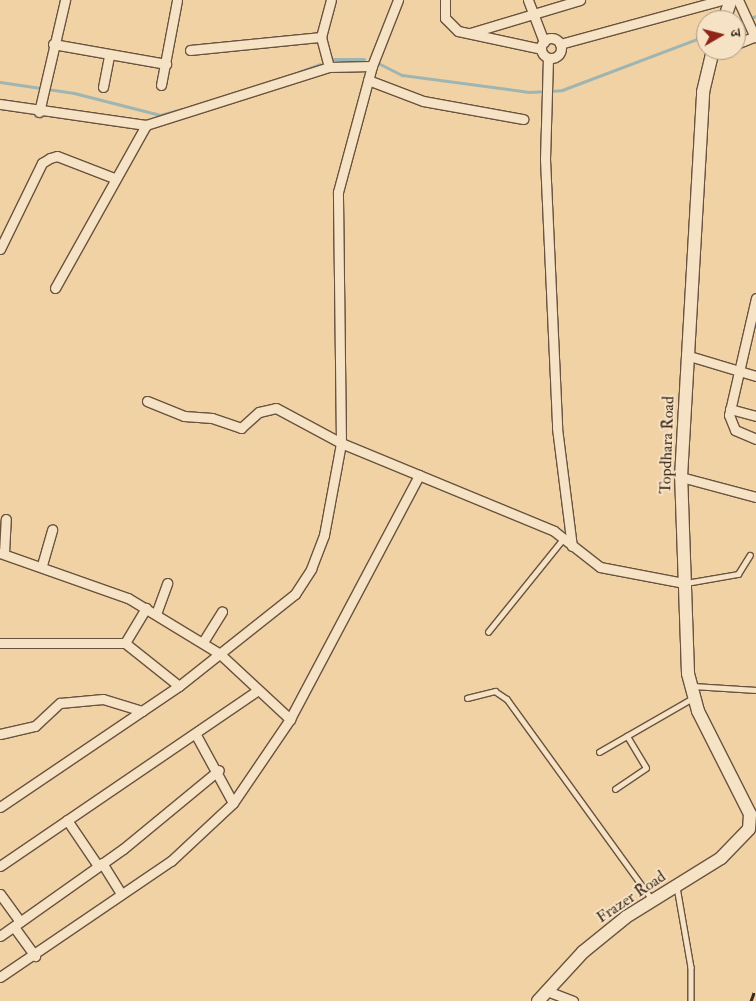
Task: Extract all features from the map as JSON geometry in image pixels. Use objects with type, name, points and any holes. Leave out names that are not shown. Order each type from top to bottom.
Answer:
[{"type":"street","points":[[39,112],[53,44],[65,0]]},
{"type":"street","points":[[160,85],[166,64],[177,0]]},
{"type":"street","points":[[329,67],[321,37],[331,0]]},
{"type":"street","points":[[0,807],[179,686],[294,594],[311,569],[324,535],[341,443],[338,192],[372,66],[398,0]]},
{"type":"street","points":[[454,0],[445,1],[448,24],[468,33],[543,45]]},
{"type":"street","points":[[528,0],[548,58],[544,78],[544,100],[557,428],[572,546]]},
{"type":"street","points":[[468,33],[533,17],[580,0]]},
{"type":"street","points":[[543,45],[551,38],[560,44],[722,0]]},
{"type":"street","points":[[740,4],[755,37]]},
{"type":"street","points":[[190,50],[321,37]]},
{"type":"street","points":[[53,44],[109,56],[166,64]]},
{"type":"street","points":[[548,58],[559,55],[560,44]]},
{"type":"street","points":[[103,86],[109,56]]},
{"type":"street","name":"Topdhara Road","points":[[712,60],[703,92],[686,355],[681,478],[684,583],[693,692],[750,814],[750,829]]},
{"type":"street","points":[[0,104],[39,112],[146,125],[329,67],[372,66]]},
{"type":"street","points":[[368,80],[422,100],[523,119]]},
{"type":"street","points":[[55,288],[114,178],[146,125]]},
{"type":"street","points":[[0,249],[42,163],[50,158],[57,156],[114,178]]},
{"type":"street","points":[[756,298],[755,310],[737,371],[730,409],[730,425],[756,440]]},
{"type":"street","points":[[686,355],[756,376]]},
{"type":"street","points":[[147,401],[184,416],[212,418],[241,428],[259,412],[276,408],[341,443],[500,507],[563,538],[600,567],[684,583]]},
{"type":"street","points":[[730,409],[756,416]]},
{"type":"street","points":[[0,976],[35,956],[121,894],[171,861],[233,803],[290,719],[419,475]]},
{"type":"street","points":[[681,478],[756,497]]},
{"type":"street","points":[[6,519],[2,553],[42,565],[146,608],[220,654],[290,719]]},
{"type":"street","points":[[42,565],[52,529]]},
{"type":"street","points":[[156,614],[167,583]]},
{"type":"street","points":[[125,643],[146,608]]},
{"type":"street","points":[[203,642],[222,611]]},
{"type":"street","points":[[0,643],[125,643],[179,686]]},
{"type":"street","points":[[0,866],[258,690]]},
{"type":"street","points":[[0,734],[35,726],[60,702],[103,699],[142,711]]},
{"type":"street","points":[[196,734],[219,770],[233,803]]},
{"type":"street","points":[[0,936],[100,865],[219,770]]},
{"type":"street","points":[[67,820],[121,894]]},
{"type":"street","name":"Frazer Road","points":[[538,1001],[583,952],[652,900],[721,858],[750,829]]},
{"type":"street","points":[[0,894],[35,956]]},
{"type":"street","points":[[547,991],[573,1001]]},
{"type":"lane","points":[[488,632],[563,538]]},
{"type":"lane","points":[[684,583],[738,574],[750,554]]},
{"type":"lane","points":[[599,752],[627,736],[693,692],[756,690]]},
{"type":"lane","points":[[467,698],[496,691],[507,699],[652,900]]},
{"type":"lane","points":[[615,788],[646,768],[627,736]]},
{"type":"lane","points":[[677,885],[692,967],[691,1001]]},
{"type":"waterway","points":[[746,20],[756,16]]},
{"type":"waterway","points":[[378,63],[402,75],[529,92],[562,90],[696,39]]},
{"type":"waterway","points":[[331,59],[364,59]]},
{"type":"waterway","points":[[299,72],[320,64]]},
{"type":"waterway","points":[[0,82],[74,93],[160,115],[182,109]]},
{"type":"railway","points":[[751,1001],[756,987]]}]
